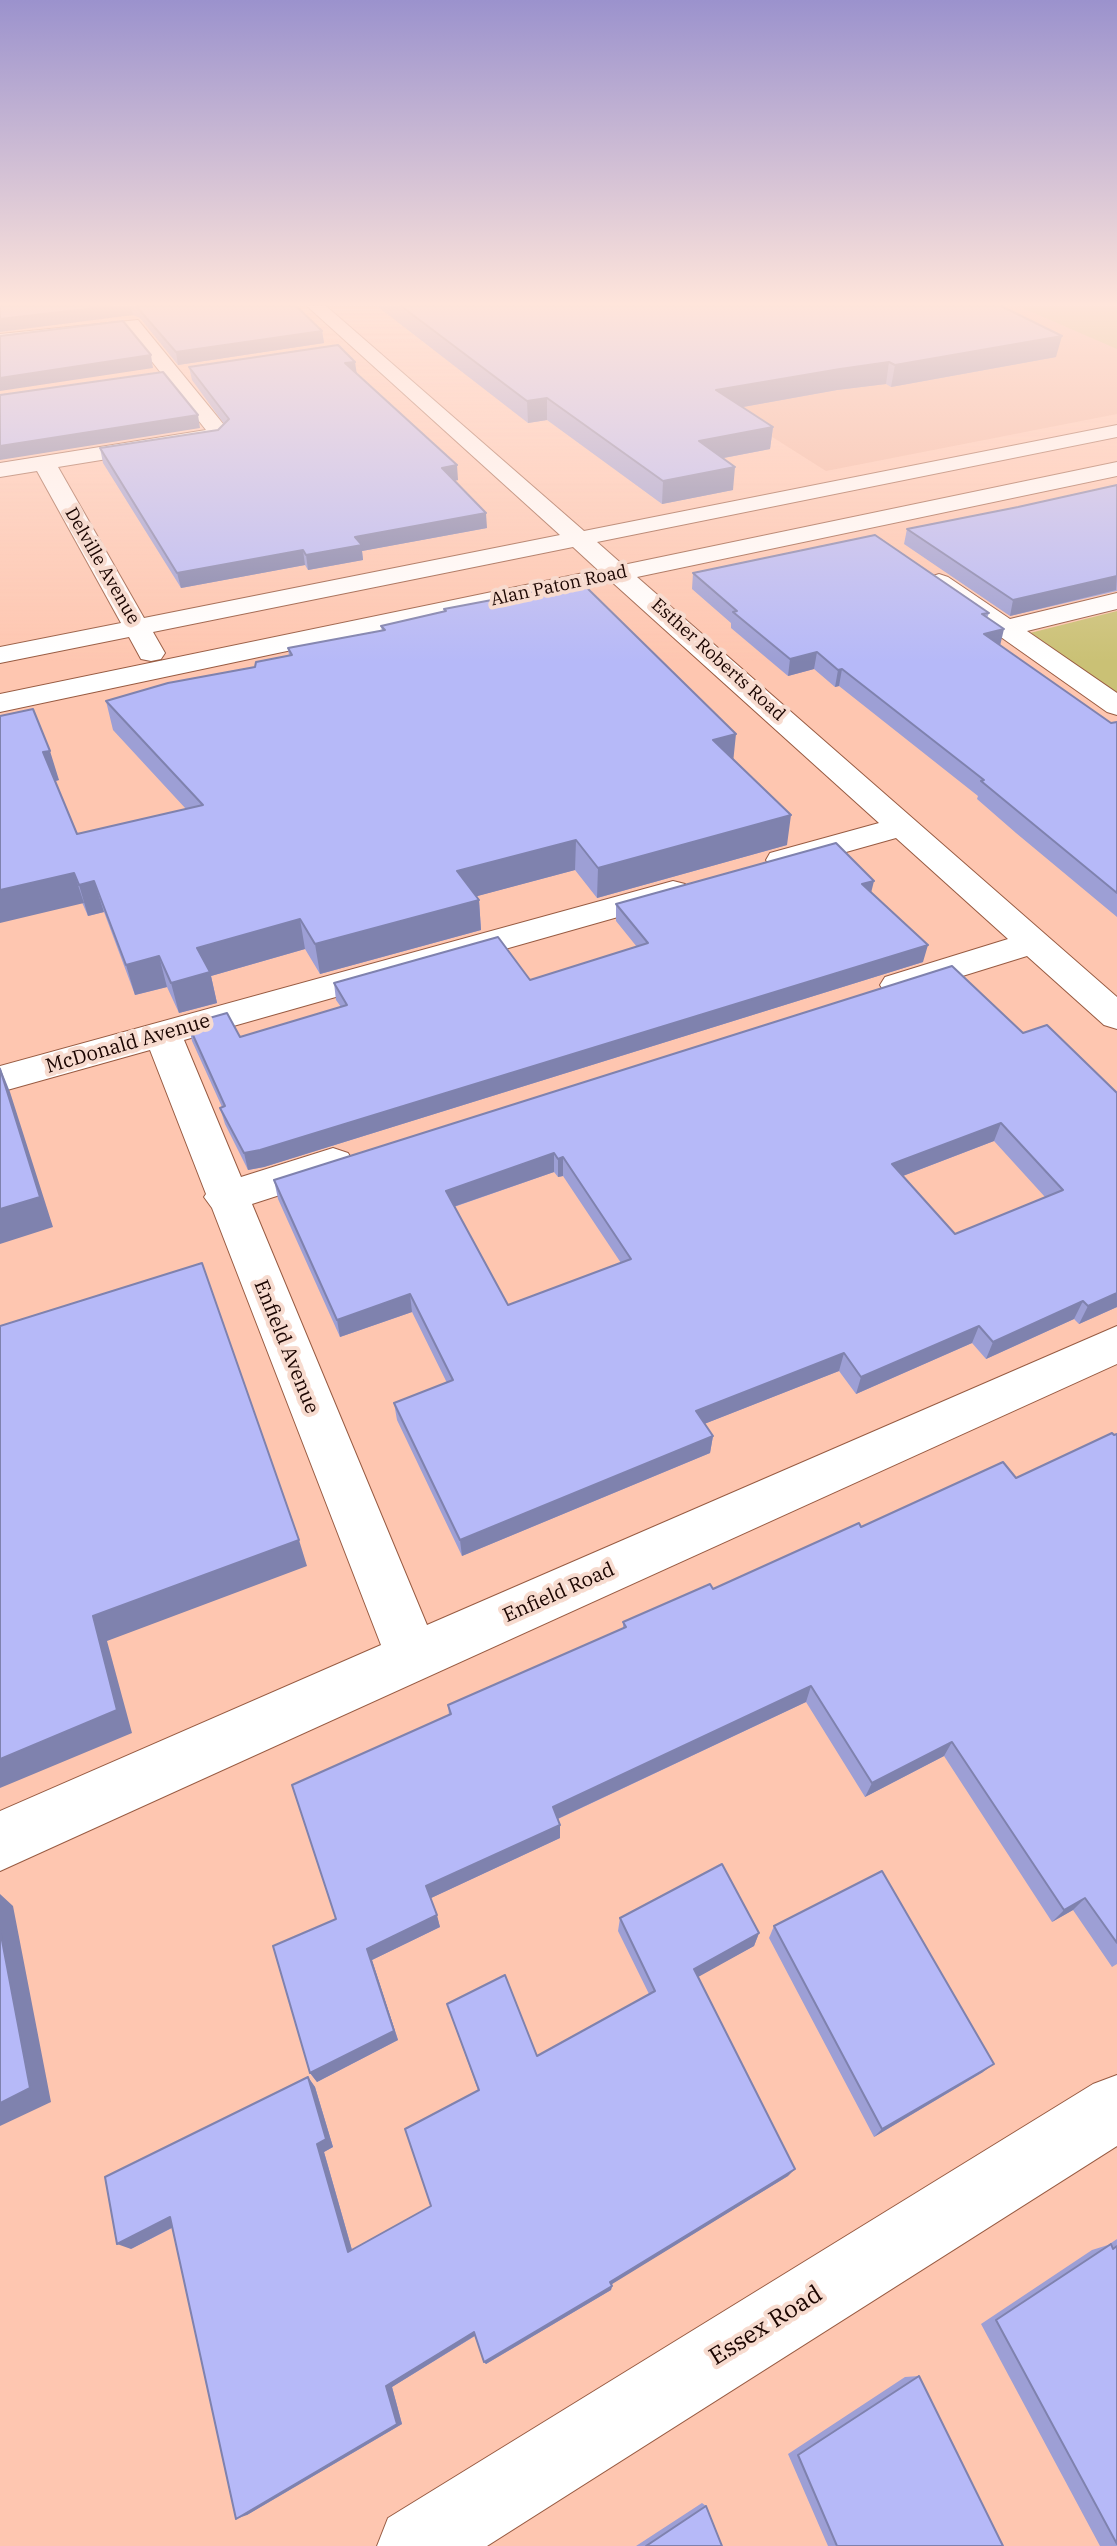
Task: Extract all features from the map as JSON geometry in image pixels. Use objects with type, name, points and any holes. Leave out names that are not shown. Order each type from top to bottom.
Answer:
[{"type":"street","points":[[0,470],[217,433],[210,425]]},
{"type":"street","name":"Esther Roberts Road","points":[[449,425],[621,573],[1117,1017]]},
{"type":"street","points":[[11,701],[1,653],[1117,431]]},
{"type":"street","name":"Delville Avenue","points":[[44,463],[160,670]]},
{"type":"street","name":"Alan Paton Road","points":[[11,701],[1117,469]]},
{"type":"street","points":[[855,524],[879,540]]},
{"type":"street","points":[[915,565],[1117,706]]},
{"type":"street","points":[[1006,628],[1117,601]]},
{"type":"street","points":[[753,868],[902,826]]},
{"type":"street","name":"McDonald Avenue","points":[[0,1079],[709,881]]},
{"type":"street","points":[[869,994],[1033,943]]},
{"type":"street","name":"Enfield Avenue","points":[[163,1034],[225,1197],[413,1658]]},
{"type":"street","points":[[225,1197],[361,1154]]},
{"type":"street","name":"Enfield Road","points":[[0,1841],[1117,1344]]},
{"type":"street","name":"Essex Road","points":[[416,2546],[1117,2108]]},
{"type":"shaded area","points":[[753,425],[1062,425],[826,471]]},
{"type":"shaded area","points":[[1117,611],[1117,695],[1026,634]]},
{"type":"building","points":[[0,425],[135,425],[0,446]]},
{"type":"building","points":[[223,425],[413,425],[457,465],[442,468],[486,513],[355,537],[362,545],[306,555],[303,550],[177,573],[100,448],[218,430]]},
{"type":"building","points":[[584,425],[773,427],[699,441],[735,467],[663,481]]},
{"type":"building","points":[[1117,485],[1117,576],[1013,600],[907,529],[1018,507]]},
{"type":"building","points":[[875,535],[989,613],[982,614],[1004,629],[984,634],[1111,723],[1117,722],[1117,893],[981,781],[984,780],[842,669],[838,670],[817,652],[790,659],[733,612],[737,611],[693,573]]},
{"type":"building","points":[[582,583],[736,734],[713,740],[791,815],[598,868],[576,840],[457,871],[479,900],[315,944],[300,919],[197,948],[210,972],[171,983],[159,956],[126,965],[94,881],[79,885],[74,873],[0,890],[0,716],[33,709],[50,751],[43,752],[77,834],[203,805],[106,701],[168,683],[255,667],[256,662],[292,655],[288,648],[385,630],[381,626],[446,611],[444,609]]},
{"type":"building","points":[[836,843],[874,881],[862,884],[928,945],[260,1150],[244,1153],[220,1108],[225,1106],[188,1024],[227,1013],[240,1037],[347,1005],[334,983],[498,937],[530,980],[648,943],[616,904]]},
{"type":"building","points":[[952,966],[1023,1033],[1047,1025],[1117,1093],[1117,1293],[1088,1306],[1083,1301],[993,1342],[979,1326],[861,1377],[844,1353],[696,1411],[713,1436],[460,1540],[394,1403],[453,1380],[410,1294],[337,1320],[274,1180]],"holes":[[[1001,1123],[1063,1190],[955,1234],[892,1164]],[[554,1153],[558,1159],[563,1157],[631,1259],[508,1305],[446,1191]]]},
{"type":"building","points":[[0,1069],[40,1197],[0,1209]]},
{"type":"building","points":[[202,1263],[299,1540],[93,1616],[117,1710],[0,1759],[0,1326]]},
{"type":"building","points":[[1112,1433],[1117,1434],[1117,1943],[1085,1898],[1064,1910],[952,1742],[872,1783],[811,1686],[553,1807],[560,1825],[426,1886],[437,1915],[367,1949],[394,2031],[310,2073],[273,1946],[336,1919],[292,1785],[451,1714],[448,1705],[626,1627],[623,1622],[710,1584],[713,1589],[859,1523],[861,1527],[1003,1462],[1016,1478]]},
{"type":"building","points":[[722,1864],[759,1933],[694,1969],[795,2169],[610,2282],[612,2286],[484,2362],[474,2332],[386,2386],[397,2424],[236,2519],[170,2217],[117,2244],[105,2177],[308,2077],[326,2139],[317,2144],[348,2252],[431,2206],[405,2129],[479,2090],[447,2004],[505,1975],[537,2056],[655,1991],[620,1918]]},
{"type":"building","points":[[882,1871],[994,2064],[882,2129],[774,1926]]},
{"type":"building","points":[[0,1930],[30,2088],[0,2103]]},
{"type":"building","points":[[1111,2244],[1113,2249],[1117,2246],[1117,2544],[996,2320]]},
{"type":"building","points":[[919,2376],[1003,2546],[837,2546],[798,2455]]},
{"type":"building","points":[[706,2506],[722,2546],[646,2546]]}]
